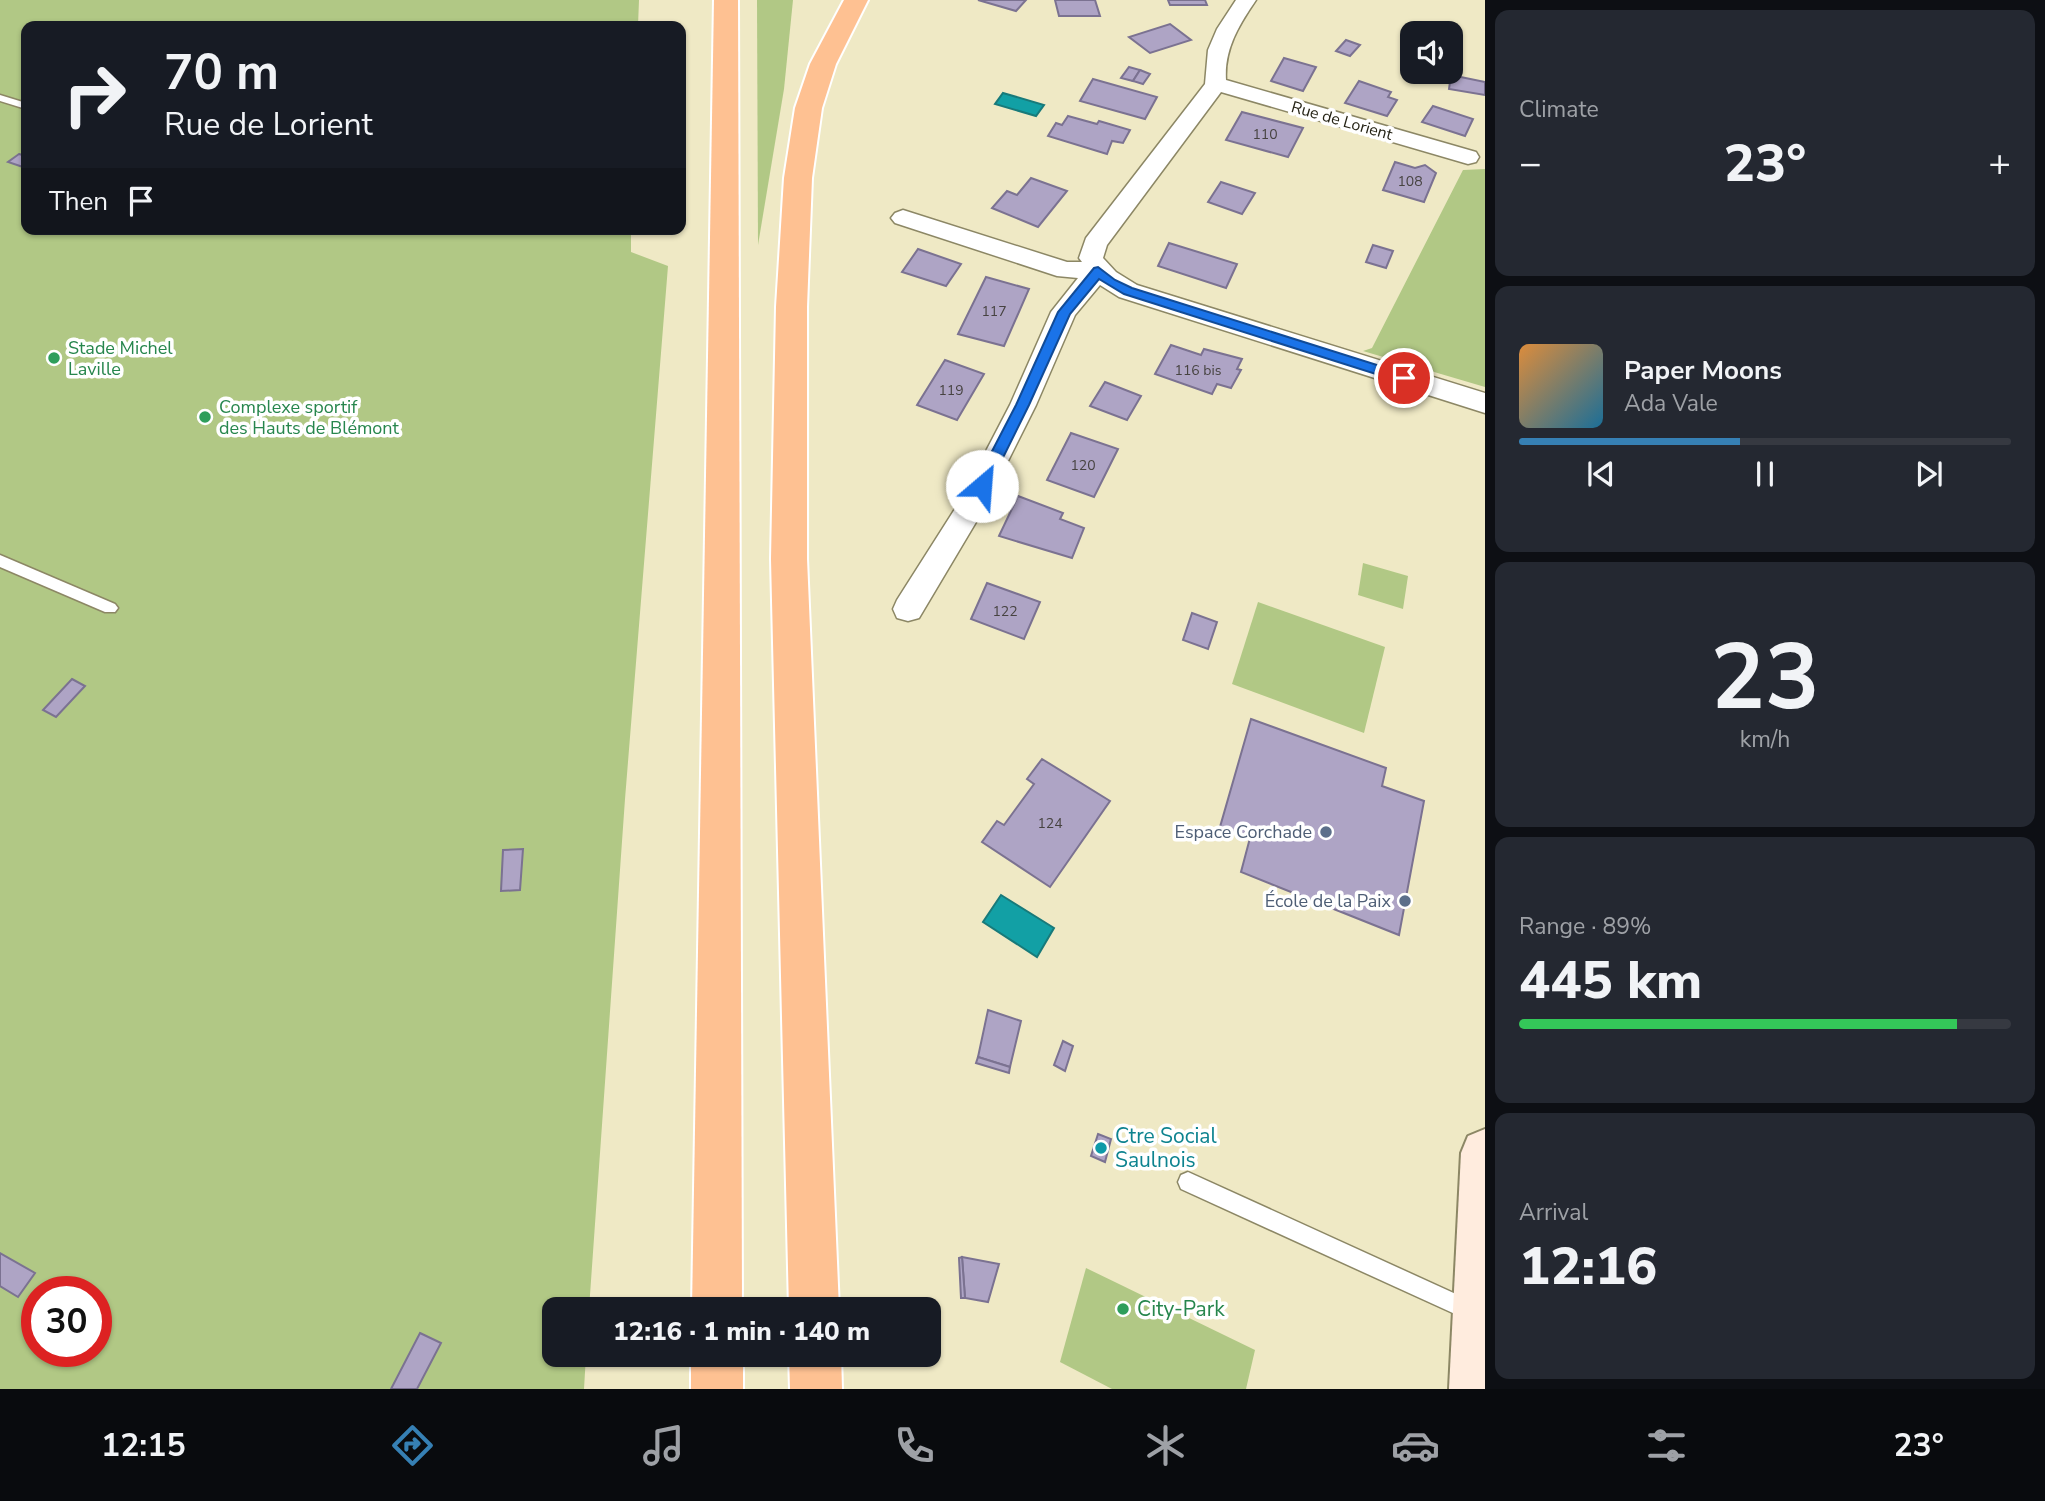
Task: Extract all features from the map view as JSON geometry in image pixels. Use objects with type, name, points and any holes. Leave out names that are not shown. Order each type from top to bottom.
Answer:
[{"type":"highway","points":[[718,1297],[726,0]]},
{"type":"highway","points":[[814,1297],[789,545],[790,349],[796,203],[804,130],[815,85],[856,0]]},
{"type":"highway","points":[[717,1367],[717,1389]]},
{"type":"highway","points":[[815,1367],[816,1389]]},
{"type":"street","points":[[1246,0],[1230,22],[1218,47],[1214,74],[1216,83],[1096,244],[1091,258],[1098,271],[1110,283],[1128,291],[1485,403]]},
{"type":"street","name":"Rue de Lorient","points":[[1216,83],[1468,156]]},
{"type":"street","points":[[903,218],[1066,270],[1098,271]]},
{"type":"street","points":[[908,610],[971,507],[1023,405],[1064,312],[1098,271]]},
{"type":"street","points":[[1475,1389],[1482,1323],[1485,1153]]},
{"type":"lane","points":[[0,97],[21,104]]},
{"type":"lane","points":[[0,561],[110,608]]},
{"type":"lane","points":[[1188,1182],[1482,1323]]},
{"type":"green space","points":[[0,0],[639,0],[638,21],[21,21],[21,235],[631,235],[631,252],[668,266],[625,799],[590,1297],[542,1297],[542,1367],[585,1367],[584,1389],[0,1389]]},
{"type":"green space","points":[[757,0],[793,0],[784,89],[758,245]]},
{"type":"green space","points":[[1485,169],[1485,387],[1363,351],[1372,348],[1463,170]]},
{"type":"green space","points":[[1363,563],[1408,576],[1403,609],[1358,595]]},
{"type":"green space","points":[[1258,602],[1385,647],[1364,733],[1232,684]]},
{"type":"green space","name":"City-Park","points":[[1086,1268],[1255,1350],[1246,1389],[1112,1389],[1060,1362]]},
{"type":"water","points":[[1003,93],[1044,105],[1036,116],[995,104]]},
{"type":"water","points":[[1001,895],[1054,928],[1037,957],[983,922]]},
{"type":"building","points":[[978,0],[1026,0],[1016,11]]},
{"type":"building","points":[[1055,0],[1095,0],[1100,16],[1059,16]]},
{"type":"building","points":[[1168,0],[1205,0],[1207,5],[1170,5]]},
{"type":"building","points":[[1170,24],[1191,40],[1150,53],[1129,37]]},
{"type":"building","points":[[1346,40],[1360,45],[1350,56],[1336,51]]},
{"type":"building","points":[[1284,58],[1316,67],[1303,91],[1271,81]]},
{"type":"building","points":[[1129,67],[1140,70],[1133,81],[1121,78]]},
{"type":"building","points":[[1140,70],[1150,74],[1143,84],[1133,81]]},
{"type":"building","points":[[1463,77],[1485,82],[1485,95],[1449,89],[1450,84],[1463,84]]},
{"type":"building","points":[[1093,79],[1157,97],[1145,119],[1080,101]]},
{"type":"building","points":[[1359,81],[1391,92],[1388,97],[1397,100],[1387,116],[1345,103]]},
{"type":"building","points":[[1433,106],[1473,119],[1465,136],[1422,122]]},
{"type":"building","points":[[1242,112],[1303,128],[1288,157],[1226,140]]},
{"type":"building","points":[[1068,116],[1130,130],[1123,143],[1112,141],[1107,154],[1048,136],[1056,123],[1062,125]]},
{"type":"building","points":[[19,154],[21,155],[21,166],[8,162]]},
{"type":"building","points":[[1395,162],[1415,168],[1425,165],[1436,173],[1424,202],[1383,190]]},
{"type":"building","points":[[1031,178],[1067,191],[1038,227],[992,208],[1007,191],[1017,195]]},
{"type":"building","points":[[1221,182],[1255,193],[1242,214],[1208,202]]},
{"type":"building","points":[[1169,243],[1237,264],[1226,288],[1158,266]]},
{"type":"building","points":[[1373,245],[1393,251],[1386,268],[1366,262]]},
{"type":"building","points":[[918,249],[961,264],[946,286],[902,272]]},
{"type":"building","points":[[986,277],[1029,289],[1004,346],[958,334]]},
{"type":"building","points":[[1171,345],[1201,355],[1204,349],[1242,359],[1237,369],[1241,370],[1231,388],[1217,384],[1212,394],[1155,374]]},
{"type":"building","points":[[945,360],[984,374],[957,420],[917,405]]},
{"type":"building","points":[[1105,382],[1141,396],[1127,420],[1090,406]]},
{"type":"building","points":[[1071,433],[1118,449],[1094,497],[1047,480]]},
{"type":"building","points":[[1018,496],[1063,513],[1060,519],[1084,528],[1072,558],[999,536]]},
{"type":"building","points":[[987,583],[1040,602],[1024,639],[971,619]]},
{"type":"building","points":[[1192,613],[1217,622],[1208,649],[1183,640]]},
{"type":"building","points":[[72,679],[85,686],[56,717],[43,710]]},
{"type":"building","name":"Espace Corchade","points":[[1251,719],[1386,768],[1382,786],[1424,801],[1399,935],[1241,872],[1250,838],[1220,827]]},
{"type":"building","points":[[1042,759],[1110,801],[1050,887],[982,842],[997,821],[1004,825],[1034,784],[1027,779]]},
{"type":"building","points":[[523,849],[520,890],[501,891],[503,850]]},
{"type":"building","points":[[988,1010],[1021,1021],[1010,1067],[978,1057]]},
{"type":"building","points":[[1063,1041],[1073,1046],[1065,1071],[1054,1065]]},
{"type":"building","points":[[978,1057],[1010,1067],[1009,1073],[976,1063]]},
{"type":"building","name":"Ctre Social Saulnois","points":[[1098,1134],[1111,1139],[1105,1162],[1091,1156]]},
{"type":"building","points":[[0,1253],[35,1273],[33,1276],[21,1276],[21,1293],[18,1297],[0,1286]]},
{"type":"building","points":[[962,1257],[999,1264],[988,1302],[965,1298]]},
{"type":"building","points":[[962,1257],[965,1298],[961,1298],[959,1258]]},
{"type":"building","points":[[420,1333],[441,1343],[417,1389],[391,1389]]},
{"type":"place","name":"Stade Michel Laville","points":[[54,358]]},
{"type":"place","name":"Complexe sportif des Hauts de Blémont","points":[[205,417]]},
{"type":"place","name":"Espace Corchade","points":[[1326,832]]},
{"type":"place","name":"École de la Paix","points":[[1405,901]]},
{"type":"place","name":"Ctre Social Saulnois","points":[[1101,1148]]},
{"type":"place","name":"City-Park","points":[[1123,1309]]},
{"type":"route","points":[[982,486],[1023,405],[1064,312],[1098,271],[1110,283],[1128,291],[1404,378]]}]
